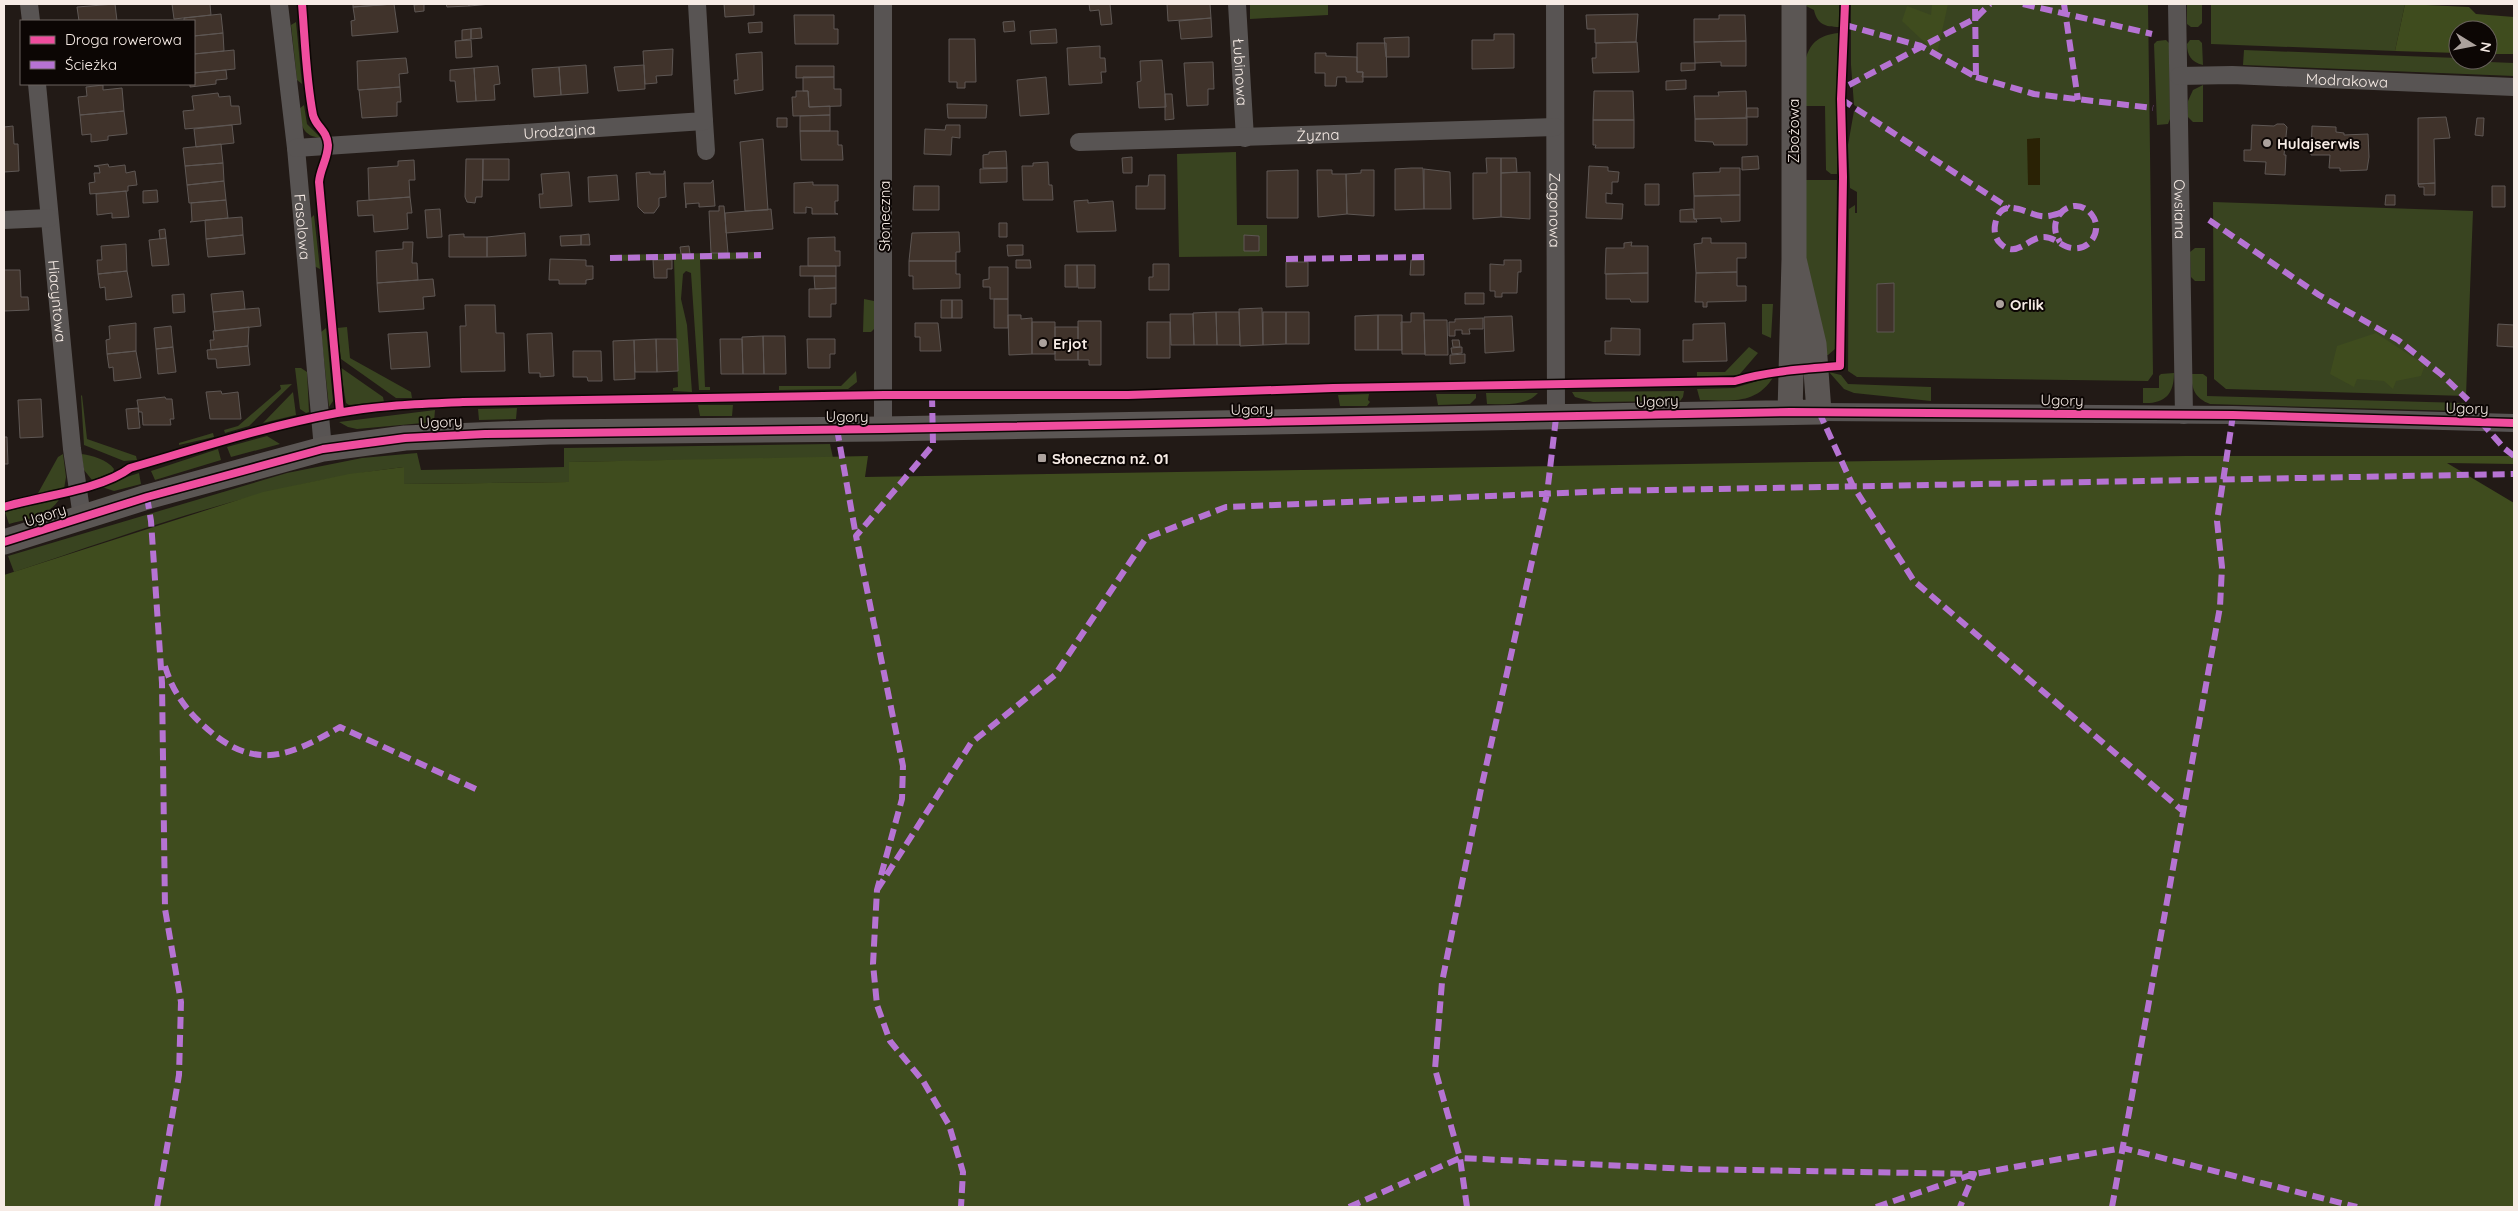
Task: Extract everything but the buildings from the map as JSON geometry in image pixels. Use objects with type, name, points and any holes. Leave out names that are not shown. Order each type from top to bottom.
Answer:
[{"type":"street","points":[[29,4],[31,20]]},
{"type":"street","name":"Fasolowa","points":[[280,4],[296,148],[323,449]]},
{"type":"street","points":[[697,4],[706,152]]},
{"type":"street","name":"Słoneczna","points":[[883,4],[883,429]]},
{"type":"street","name":"Łubinowa","points":[[1237,4],[1245,138]]},
{"type":"street","name":"Zagonowa","points":[[1555,4],[1556,418]]},
{"type":"street","name":"Zbożowa","points":[[1790,412],[1794,259],[1794,4]]},
{"type":"street","name":"Owsiana","points":[[2178,4],[2184,415]]},
{"type":"street","name":"Modrakowa","points":[[2179,76],[2232,75],[2514,87]]},
{"type":"street","name":"Hiacyntowa","points":[[37,85],[72,449],[82,517]]},
{"type":"street","name":"Urodzajna","points":[[296,148],[704,122]]},
{"type":"street","name":"Żyzna","points":[[1079,142],[1555,127]]},
{"type":"street","points":[[4,220],[50,218]]},
{"type":"street","name":"Zbożowa","points":[[1794,259],[1814,344],[1819,412]]},
{"type":"street","name":"Ugory","points":[[4,542],[82,517],[323,449],[405,438],[485,434],[1556,418],[1790,412],[2184,415],[2514,423]]},
{"type":"green space","points":[[1250,4],[1328,4],[1328,15],[1250,19]]},
{"type":"green space","points":[[1802,4],[1839,4],[1839,27],[1822,24],[1817,19],[1814,10]]},
{"type":"green space","points":[[1851,4],[2148,4],[2153,374],[2148,381],[1857,377],[1848,371],[1849,209],[1855,205],[1855,213],[1857,213],[1857,192],[1850,188],[1848,145],[1854,111],[1857,112],[1857,107],[1854,105],[1851,65]]},
{"type":"green space","points":[[1932,4],[1948,4],[1937,54],[1902,21],[1907,6],[1931,15]]},
{"type":"green space","points":[[2187,4],[2202,4],[2202,23],[2198,27],[2191,27],[2187,24]]},
{"type":"green space","points":[[2211,4],[2405,4],[2395,51],[2211,44]]},
{"type":"green space","points":[[2405,4],[2469,7],[2476,14],[2514,17],[2514,54],[2498,54],[2498,20],[2448,20],[2448,53],[2395,51]]},
{"type":"green space","points":[[296,22],[302,84],[297,80],[291,25]]},
{"type":"green space","points":[[1838,33],[1837,174],[1831,174],[1826,170],[1825,106],[1802,106],[1803,82],[1809,49],[1825,36]]},
{"type":"green space","points":[[2166,40],[2169,43],[2170,119],[2168,124],[2157,125],[2154,44],[2157,41]]},
{"type":"green space","points":[[2190,40],[2199,40],[2202,43],[2203,65],[2195,62],[2189,55],[2187,44]]},
{"type":"green space","points":[[2244,50],[2448,58],[2448,70],[2498,70],[2498,62],[2514,63],[2514,76],[2243,65]]},
{"type":"green space","points":[[2203,85],[2203,122],[2193,122],[2188,117],[2188,101],[2193,90]]},
{"type":"green space","points":[[304,105],[307,124],[321,138],[310,135],[304,129],[299,109]]},
{"type":"green space","points":[[1236,152],[1237,225],[1267,225],[1267,256],[1179,257],[1177,154]]},
{"type":"green space","points":[[1803,180],[1837,180],[1835,349],[1828,355],[1822,355],[1806,269]]},
{"type":"green space","points":[[2213,202],[2473,211],[2466,396],[2226,389],[2214,379]]},
{"type":"green space","points":[[314,215],[320,269],[314,266],[310,219]]},
{"type":"green space","points":[[2195,248],[2205,248],[2205,281],[2195,281],[2191,277],[2190,252]]},
{"type":"green space","points":[[761,252],[761,259],[700,260],[705,387],[710,387],[710,390],[699,390],[691,273],[686,271],[683,274],[681,299],[687,325],[692,392],[673,391],[673,388],[678,387],[674,260],[610,261],[610,255]]},
{"type":"green space","points":[[864,299],[874,301],[874,329],[871,332],[863,332]]},
{"type":"green space","points":[[1762,304],[1773,304],[1771,338],[1762,334]]},
{"type":"green space","points":[[347,327],[350,358],[411,392],[412,398],[396,398],[341,359],[337,328]]},
{"type":"green space","points":[[326,328],[333,401],[329,407],[321,332]]},
{"type":"green space","points":[[2376,333],[2425,365],[2421,376],[2396,381],[2393,389],[2384,381],[2357,379],[2354,387],[2330,374],[2337,346]]},
{"type":"green space","points":[[1749,347],[1758,353],[1739,375],[1697,377],[1697,372],[1725,372]]},
{"type":"green space","points":[[340,367],[383,397],[384,402],[349,405],[346,403]]},
{"type":"green space","points":[[295,368],[301,368],[307,372],[309,412],[306,413],[300,409]]},
{"type":"green space","points":[[856,371],[857,382],[848,389],[779,390],[779,386],[841,386]]},
{"type":"green space","points":[[1829,372],[1841,375],[1848,384],[1931,387],[1931,401],[1854,393],[1844,389]]},
{"type":"green space","points":[[2174,373],[2172,387],[2166,397],[2157,402],[2143,403],[2143,388],[2159,388],[2159,376],[2161,374]]},
{"type":"green space","points":[[2191,374],[2203,374],[2207,377],[2207,396],[2465,403],[2459,411],[2210,404],[2195,393]]},
{"type":"green space","points":[[1774,376],[1767,386],[1759,392],[1751,397],[1741,399],[1700,400],[1697,389],[1734,388]]},
{"type":"green space","points":[[292,384],[249,426],[225,433],[224,430],[238,426],[281,389],[280,385]]},
{"type":"green space","points":[[1684,391],[1680,401],[1593,402],[1575,397],[1572,392]]},
{"type":"green space","points":[[293,392],[296,415],[263,423]]},
{"type":"green space","points":[[1486,393],[1538,393],[1521,403],[1487,404]]},
{"type":"green space","points":[[1369,394],[1368,400],[1370,402],[1367,406],[1340,406],[1338,395]]},
{"type":"green space","points":[[1436,394],[1476,394],[1476,398],[1470,404],[1438,405]]},
{"type":"green space","points":[[82,395],[87,439],[136,456],[137,460],[124,461],[84,445]]},
{"type":"green space","points":[[698,405],[733,405],[732,416],[700,416]]},
{"type":"green space","points":[[517,408],[516,419],[479,420],[478,409]]},
{"type":"green space","points":[[435,410],[434,422],[357,429],[339,422]]},
{"type":"green space","points":[[213,433],[214,437],[179,445],[179,443]]},
{"type":"green space","points":[[267,436],[280,444],[231,457],[227,447]]},
{"type":"green space","points":[[830,444],[833,458],[569,462],[569,482],[404,484],[404,467],[353,474],[254,496],[158,524],[14,572],[8,556],[287,473],[362,458],[417,453],[421,470],[564,467],[564,448]]},
{"type":"green space","points":[[218,449],[221,460],[155,480],[151,471]]},
{"type":"green space","points":[[63,454],[66,477],[64,489],[37,495],[58,457]]},
{"type":"green space","points":[[81,454],[104,461],[114,469],[113,472],[92,480],[84,470]]},
{"type":"green space","points":[[868,456],[865,477],[2185,456],[2514,456],[2514,464],[2447,463],[2514,503],[2514,1207],[4,1207],[4,575],[263,492],[349,474],[404,467],[404,484],[569,482],[569,462]]},
{"type":"green space","points":[[139,473],[141,484],[114,491],[99,486]]},
{"type":"green space","points":[[60,498],[56,504],[44,513],[9,524],[5,512]]},
{"type":"sand","points":[[2040,138],[2040,185],[2028,185],[2027,139]]},
{"type":"marked path","points":[[1845,25],[1921,46],[1976,77],[1975,4]]},
{"type":"marked path","points":[[1849,85],[1976,18],[1990,4]]},
{"type":"marked path","points":[[2023,4],[2152,34]]},
{"type":"marked path","points":[[2064,4],[2078,100]]},
{"type":"marked path","points":[[1976,77],[2034,94],[2153,108]]},
{"type":"marked path","points":[[1841,99],[2009,208]]},
{"type":"marked path","points":[[2060,213],[2043,216],[2008,208],[2002,210],[1995,225],[1996,237],[2006,248],[2017,249],[2038,238],[2044,237],[2048,237],[2068,247],[2079,248],[2090,243],[2096,232],[2095,221],[2092,215],[2085,209],[2077,206],[2063,210],[2055,224],[2060,242]]},
{"type":"marked path","points":[[2209,220],[2319,295],[2398,340],[2442,375],[2468,400]]},
{"type":"marked path","points":[[610,258],[761,255]]},
{"type":"marked path","points":[[1286,259],[1424,257]]},
{"type":"marked path","points":[[932,395],[933,445],[856,536],[903,766],[902,799],[877,890],[873,964],[877,1005],[890,1041],[923,1081],[949,1125],[963,1172],[961,1207]]},
{"type":"marked path","points":[[1819,412],[1853,486],[1914,581],[2184,812]]},
{"type":"marked path","points":[[2112,1207],[2220,607],[2222,567],[2217,521],[2233,415]]},
{"type":"marked path","points":[[1467,1207],[1460,1158],[1435,1069],[1442,982],[1481,789],[1547,494],[1556,418]]},
{"type":"marked path","points":[[2481,422],[2504,448],[2514,456]]},
{"type":"marked path","points":[[837,429],[856,536]]},
{"type":"marked path","points":[[877,890],[971,743],[1055,675],[1146,538],[1226,507],[1608,491],[2514,474]]},
{"type":"marked path","points":[[147,497],[151,521],[162,683],[165,909],[181,1002],[179,1075],[157,1207]]},
{"type":"marked path","points":[[165,666],[175,691],[191,713],[222,740],[238,749],[255,754],[270,755],[287,752],[321,738],[340,727],[478,790]]},
{"type":"marked path","points":[[1876,1207],[1974,1174],[2123,1148],[2357,1207]]},
{"type":"marked path","points":[[1349,1207],[1460,1158],[1689,1169],[1974,1174],[1960,1207]]},
{"type":"cycle path","points":[[302,4],[307,74],[313,115],[316,123],[324,132],[328,145],[319,182],[340,412]]},
{"type":"cycle path","points":[[4,507],[87,487],[118,476],[130,468],[259,431],[337,413],[400,405],[463,402],[884,395],[1128,395],[1333,388],[1735,381],[1800,369],[1840,366],[1843,177],[1841,99],[1845,4]]},
{"type":"cycle path","points":[[4,542],[147,497],[323,449],[405,438],[485,434],[883,429],[1790,412],[2233,415],[2514,423]]},
{"type":"place","name":"Hulajserwis","points":[[2267,143]]},
{"type":"place","name":"Orlik","points":[[2000,304]]},
{"type":"place","name":"Erjot","points":[[1043,343]]},
{"type":"place","name":"Słoneczna nż. 01","points":[[1042,458]]}]
